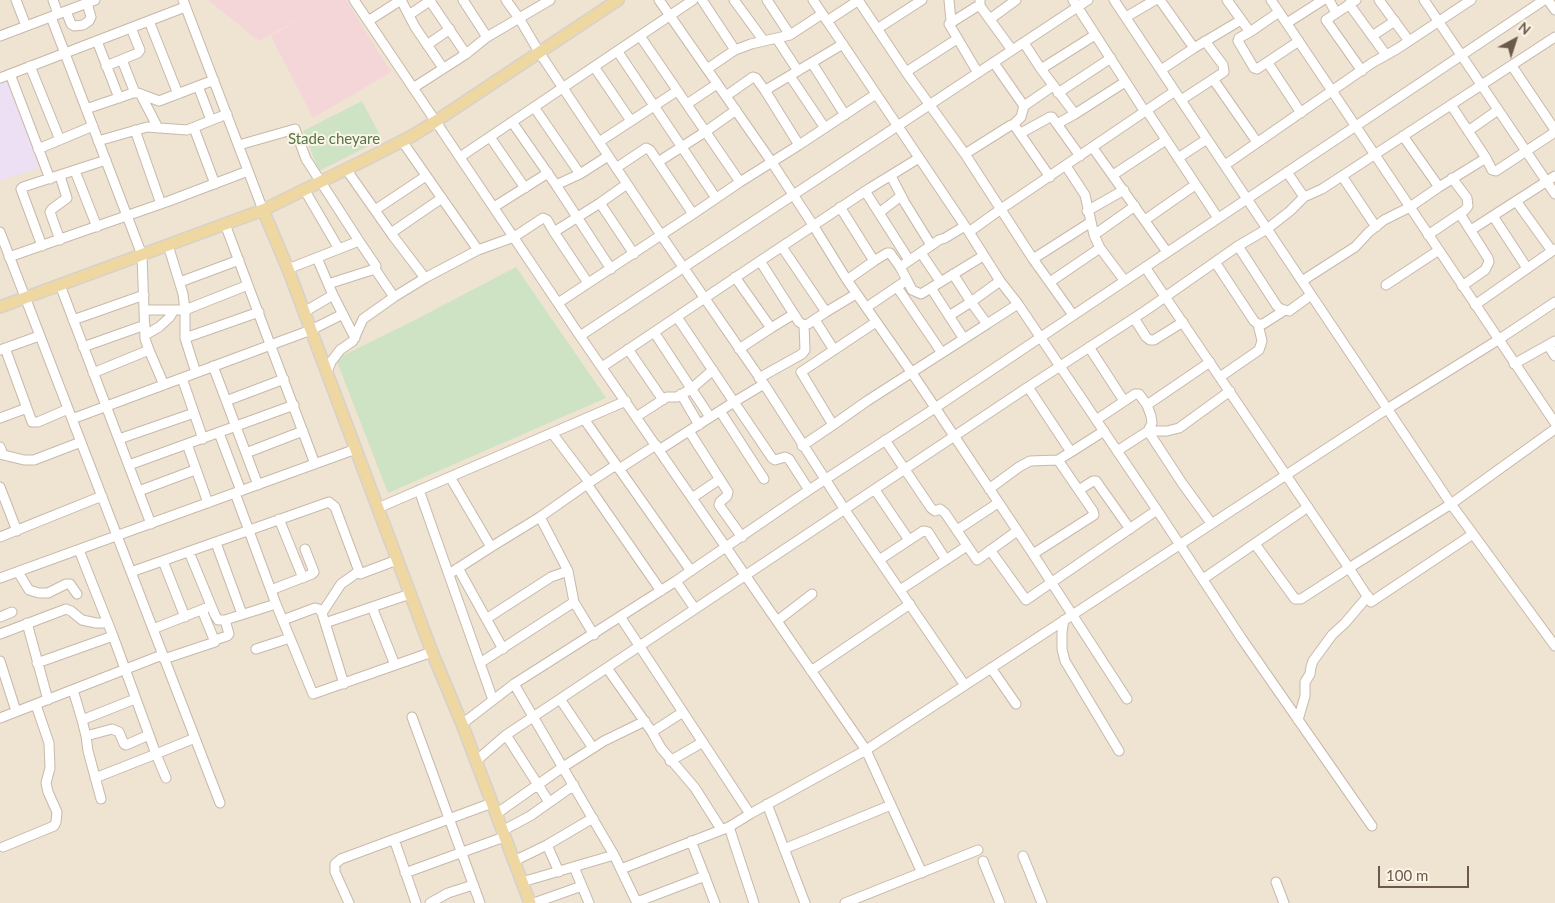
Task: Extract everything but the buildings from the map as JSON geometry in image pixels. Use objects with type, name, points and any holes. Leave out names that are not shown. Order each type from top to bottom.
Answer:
[{"type":"main road","points":[[0,307],[263,210],[304,190],[402,141],[436,121],[618,0]]},
{"type":"main road","points":[[263,210],[288,269],[432,652],[462,724],[530,903]]},
{"type":"street","points":[[16,0],[26,26]]},
{"type":"street","points":[[53,0],[58,14],[64,52],[142,255],[145,330],[148,350],[164,385]]},
{"type":"street","points":[[354,0],[580,336],[866,750],[922,873]]},
{"type":"street","points":[[368,21],[401,0],[427,45],[443,68]]},
{"type":"street","points":[[409,14],[431,0],[466,54]]},
{"type":"street","points":[[464,0],[487,37]]},
{"type":"street","points":[[506,0],[661,235],[762,381],[802,446],[964,684]]},
{"type":"street","points":[[413,88],[466,54],[487,37],[550,0]]},
{"type":"street","points":[[659,0],[814,225],[856,294],[912,372],[1033,554],[1069,617],[1127,699]]},
{"type":"street","points":[[460,157],[595,68],[692,0]]},
{"type":"street","points":[[702,0],[735,50]]},
{"type":"street","points":[[734,0],[764,41]]},
{"type":"street","points":[[767,0],[790,35]]},
{"type":"street","points":[[813,0],[967,229],[983,256],[1104,431],[1242,639],[1372,826]]},
{"type":"street","points":[[707,69],[735,50],[751,44],[790,35],[858,0],[906,72],[965,154],[1033,259],[1074,315]]},
{"type":"street","points":[[877,28],[922,0]]},
{"type":"street","points":[[949,0],[951,21],[949,26],[978,73]]},
{"type":"street","points":[[990,19],[1016,0]]},
{"type":"street","points":[[580,336],[1024,43],[1075,4],[1088,0]]},
{"type":"street","points":[[1114,0],[1451,504],[1555,646]]},
{"type":"street","points":[[1126,18],[1154,0]]},
{"type":"street","points":[[1160,0],[1194,48]]},
{"type":"street","points":[[1227,0],[1250,32]]},
{"type":"street","points":[[1272,0],[1555,423]]},
{"type":"street","points":[[1287,23],[1323,0]]},
{"type":"street","points":[[1329,0],[1336,13]]},
{"type":"street","points":[[1379,0],[1409,41]]},
{"type":"street","points":[[1424,0],[1555,194]]},
{"type":"street","points":[[462,724],[514,684],[621,618],[809,490],[935,408],[1461,55],[1548,0],[1555,10]]},
{"type":"street","points":[[1225,165],[1466,1]]},
{"type":"street","points":[[0,36],[58,14],[91,2],[91,18],[83,25],[74,26],[58,14]]},
{"type":"street","points":[[1362,71],[1326,20],[1352,2],[1372,36],[1386,55]]},
{"type":"street","points":[[0,78],[149,21],[184,3],[263,210]]},
{"type":"street","points":[[951,21],[980,3],[1012,50]]},
{"type":"street","points":[[1075,4],[1125,82],[1218,218]]},
{"type":"street","points":[[1279,12],[1240,38],[1238,42],[1254,68],[1259,69],[1299,41]]},
{"type":"street","points":[[1161,70],[1240,20]]},
{"type":"street","points":[[149,21],[178,94]]},
{"type":"street","points":[[1372,36],[1395,21]]},
{"type":"street","points":[[106,66],[138,53],[140,50],[131,28]]},
{"type":"street","points":[[427,45],[450,29]]},
{"type":"street","points":[[1041,69],[1095,35]]},
{"type":"street","points":[[640,36],[740,182]]},
{"type":"street","points":[[476,761],[506,735],[534,716],[1134,318],[1238,246],[1267,229],[1304,197],[1322,189],[1555,37]]},
{"type":"street","points":[[777,39],[794,74],[825,128]]},
{"type":"street","points":[[906,72],[957,39]]},
{"type":"street","points":[[97,41],[119,98]]},
{"type":"street","points":[[1181,100],[1222,74],[1224,69],[1205,41]]},
{"type":"street","points":[[1024,43],[1074,114]]},
{"type":"street","points":[[766,92],[843,44]]},
{"type":"street","points":[[618,52],[716,198]]},
{"type":"street","points":[[965,154],[1013,125],[1021,117],[1024,106],[1111,58]]},
{"type":"street","points":[[122,60],[138,94],[158,128]]},
{"type":"street","points":[[994,62],[1024,106]]},
{"type":"street","points":[[812,63],[845,115]]},
{"type":"street","points":[[1268,63],[1301,113]]},
{"type":"street","points":[[30,66],[60,140]]},
{"type":"street","points":[[1451,106],[1492,170],[1496,171],[1526,152],[1555,131],[1512,66]]},
{"type":"street","points":[[595,68],[631,121]]},
{"type":"street","points":[[10,74],[50,179]]},
{"type":"street","points":[[726,96],[753,77],[756,78],[799,145]]},
{"type":"street","points":[[1213,79],[1257,142]]},
{"type":"street","points":[[86,109],[138,94],[159,101],[214,80]]},
{"type":"street","points":[[1057,124],[1125,82]]},
{"type":"street","points":[[687,104],[717,84]]},
{"type":"street","points":[[198,86],[211,120]]},
{"type":"street","points":[[599,142],[677,90]]},
{"type":"street","points":[[900,267],[931,245],[967,229],[1050,177],[1175,91]]},
{"type":"street","points":[[558,303],[771,161],[799,145],[876,94]]},
{"type":"street","points":[[534,107],[580,174]]},
{"type":"street","points":[[658,162],[736,110]]},
{"type":"street","points":[[1468,131],[1498,110]]},
{"type":"street","points":[[98,141],[147,127],[182,131],[227,114]]},
{"type":"street","points":[[1021,133],[1050,117],[1054,119],[1080,156]]},
{"type":"street","points":[[512,122],[611,269]]},
{"type":"street","points":[[1013,125],[1021,133],[1050,177]]},
{"type":"street","points":[[38,149],[93,126]]},
{"type":"street","points":[[194,128],[215,184]]},
{"type":"street","points":[[239,146],[295,129],[306,159],[376,266],[375,270],[394,296]]},
{"type":"street","points":[[135,130],[161,204]]},
{"type":"street","points":[[1403,136],[1439,187]]},
{"type":"street","points":[[490,137],[525,188]]},
{"type":"street","points":[[1178,158],[1207,139]]},
{"type":"street","points":[[1113,175],[1166,140]]},
{"type":"street","points":[[402,141],[478,250]]},
{"type":"street","points":[[616,168],[646,148],[650,150],[693,214]]},
{"type":"street","points":[[1093,148],[1167,252]]},
{"type":"street","points":[[556,185],[580,174],[608,156]]},
{"type":"street","points":[[602,367],[840,207],[919,158]]},
{"type":"street","points":[[1302,281],[1355,247],[1384,220],[1410,207],[1452,178],[1486,158]]},
{"type":"street","points":[[42,246],[21,189],[106,160]]},
{"type":"street","points":[[1066,166],[1085,195],[1094,235],[1100,248],[1124,280]]},
{"type":"street","points":[[346,168],[390,233],[425,278]]},
{"type":"street","points":[[9,257],[161,204],[248,170]]},
{"type":"street","points":[[75,171],[97,226]]},
{"type":"street","points":[[1288,172],[1304,197]]},
{"type":"street","points":[[494,207],[548,173]]},
{"type":"street","points":[[60,176],[67,198],[50,212],[60,240]]},
{"type":"street","points":[[375,210],[426,176]]},
{"type":"street","points":[[891,176],[931,245]]},
{"type":"street","points":[[1342,176],[1376,227]]},
{"type":"street","points":[[1471,230],[1555,176]]},
{"type":"street","points":[[1428,235],[1460,214],[1468,206],[1467,198],[1452,178]]},
{"type":"street","points":[[554,232],[627,184]]},
{"type":"street","points":[[1145,220],[1195,185]]},
{"type":"street","points":[[304,190],[320,220],[339,249]]},
{"type":"street","points":[[1088,211],[1124,190]]},
{"type":"street","points":[[865,191],[909,260]]},
{"type":"street","points":[[879,213],[901,196]]},
{"type":"street","points":[[390,233],[442,198]]},
{"type":"street","points":[[1475,305],[1553,250],[1516,201]]},
{"type":"street","points":[[600,202],[634,254]]},
{"type":"street","points":[[1094,235],[1135,206]]},
{"type":"street","points":[[840,207],[874,261]]},
{"type":"street","points":[[1460,214],[1489,262],[1485,270],[1462,286]]},
{"type":"street","points":[[1493,216],[1527,268]]},
{"type":"street","points":[[327,372],[331,362],[338,353],[354,341],[364,319],[394,296],[478,250],[514,237],[543,218],[547,220],[588,284]]},
{"type":"street","points":[[1033,259],[1091,222]]},
{"type":"street","points":[[225,224],[315,464]]},
{"type":"street","points":[[0,232],[220,803]]},
{"type":"street","points":[[288,269],[359,241]]},
{"type":"street","points":[[168,245],[180,282],[185,310],[185,338],[196,373]]},
{"type":"street","points":[[1238,246],[1277,306],[1289,311],[1311,295]]},
{"type":"street","points":[[782,247],[826,312]]},
{"type":"street","points":[[1050,282],[1100,248]]},
{"type":"street","points":[[1386,285],[1438,250]]},
{"type":"street","points":[[921,252],[940,281]]},
{"type":"street","points":[[847,280],[874,261],[890,253],[916,293],[921,294],[983,256]]},
{"type":"street","points":[[317,258],[332,295],[355,338]]},
{"type":"street","points":[[180,282],[239,260]]},
{"type":"street","points":[[449,574],[540,517],[588,483],[689,431],[734,402],[805,350],[804,325],[794,314],[760,262]]},
{"type":"street","points":[[1216,262],[1254,321],[1258,324],[1262,341],[1260,350],[1220,377]]},
{"type":"street","points":[[1145,267],[1287,474],[1371,602],[1474,534]]},
{"type":"street","points":[[328,284],[375,270]]},
{"type":"street","points":[[953,274],[987,324]]},
{"type":"street","points":[[735,277],[771,328]]},
{"type":"street","points":[[866,308],[907,280]]},
{"type":"street","points":[[949,316],[1000,281]]},
{"type":"street","points":[[60,285],[150,524]]},
{"type":"street","points":[[144,310],[185,310],[248,285]]},
{"type":"street","points":[[897,287],[942,354]]},
{"type":"street","points":[[930,288],[964,339]]},
{"type":"street","points":[[804,325],[856,294]]},
{"type":"street","points":[[73,320],[144,295]]},
{"type":"street","points":[[304,312],[332,295]]},
{"type":"street","points":[[620,869],[725,828],[866,750],[1211,523],[1555,302]]},
{"type":"street","points":[[802,446],[866,401],[1018,304]]},
{"type":"street","points":[[83,347],[159,327],[169,318],[174,310]]},
{"type":"street","points":[[1258,324],[1263,324],[1285,310]]},
{"type":"street","points":[[185,338],[259,312]]},
{"type":"street","points":[[72,420],[311,330],[343,314]]},
{"type":"street","points":[[739,349],[794,314]]},
{"type":"street","points":[[677,317],[772,458],[776,460],[788,459],[809,490]]},
{"type":"street","points":[[1134,318],[1150,340],[1154,340],[1183,322]]},
{"type":"street","points":[[815,320],[834,350]]},
{"type":"street","points":[[801,372],[876,322]]},
{"type":"street","points":[[654,332],[710,417]]},
{"type":"street","points":[[39,336],[3,349],[30,419],[34,422],[68,409]]},
{"type":"street","points":[[1514,364],[1552,343],[1555,356]]},
{"type":"street","points":[[1089,347],[1124,401]]},
{"type":"street","points":[[93,373],[148,350]]},
{"type":"street","points":[[628,350],[663,400]]},
{"type":"street","points":[[793,359],[833,425]]},
{"type":"street","points":[[1147,405],[1210,362]]},
{"type":"street","points":[[213,366],[258,485]]},
{"type":"street","points":[[636,417],[663,400],[691,389],[713,370]]},
{"type":"street","points":[[182,378],[203,439]]},
{"type":"street","points":[[226,400],[284,378]]},
{"type":"street","points":[[1028,387],[1071,452]]},
{"type":"street","points":[[1148,430],[1167,431],[1179,428],[1230,391]]},
{"type":"street","points":[[1096,420],[1137,393],[1147,405],[1152,423],[1148,430],[1117,451]]},
{"type":"street","points":[[682,394],[699,424]]},
{"type":"street","points":[[378,508],[626,401]]},
{"type":"street","points":[[129,465],[294,405]]},
{"type":"street","points":[[0,417],[26,408]]},
{"type":"street","points":[[720,411],[764,479]]},
{"type":"street","points":[[119,439],[194,413]]},
{"type":"street","points":[[584,419],[691,571]]},
{"type":"street","points":[[246,454],[303,430]]},
{"type":"street","points":[[1148,430],[1182,483],[1211,523]]},
{"type":"street","points":[[1255,544],[1295,599],[1298,600],[1451,504],[1555,430]]},
{"type":"street","points":[[689,431],[728,494],[720,502],[719,506],[742,537]]},
{"type":"street","points":[[989,489],[1020,467],[1030,462],[1058,460],[1104,431]]},
{"type":"street","points":[[219,433],[249,530],[312,693],[315,694],[432,652]]},
{"type":"street","points":[[552,433],[661,591]]},
{"type":"street","points":[[885,440],[931,508],[935,511],[940,509],[977,560],[1017,531]]},
{"type":"street","points":[[0,447],[2,450],[0,454],[24,460],[34,460],[81,442]]},
{"type":"street","points":[[187,444],[208,503]]},
{"type":"street","points":[[0,578],[356,448]]},
{"type":"street","points":[[1033,554],[1093,517],[1094,511],[1058,460]]},
{"type":"street","points":[[139,491],[195,470]]},
{"type":"street","points":[[450,477],[491,547]]},
{"type":"street","points":[[692,498],[720,479]]},
{"type":"street","points":[[1079,490],[1093,480],[1096,481],[1130,529]]},
{"type":"street","points":[[0,487],[17,531]]},
{"type":"street","points":[[419,490],[493,700]]},
{"type":"street","points":[[875,490],[909,540]]},
{"type":"street","points":[[0,537],[102,496]]},
{"type":"street","points":[[131,572],[329,502],[333,504],[351,548],[358,572]]},
{"type":"street","points":[[957,530],[998,503]]},
{"type":"street","points":[[1203,579],[1308,507]]},
{"type":"street","points":[[990,550],[1026,600],[1157,510]]},
{"type":"street","points":[[540,517],[568,570],[574,602],[594,635]]},
{"type":"street","points":[[279,519],[303,578]]},
{"type":"street","points":[[880,560],[923,531],[928,532],[946,560]]},
{"type":"street","points":[[216,543],[242,614]]},
{"type":"street","points":[[900,590],[967,546]]},
{"type":"street","points":[[271,590],[314,572],[305,548]]},
{"type":"street","points":[[80,550],[166,778]]},
{"type":"street","points":[[190,552],[215,640]]},
{"type":"street","points":[[358,572],[362,574],[398,560]]},
{"type":"street","points":[[163,561],[185,617]]},
{"type":"street","points":[[458,568],[502,649]]},
{"type":"street","points":[[486,619],[551,577],[568,570]]},
{"type":"street","points":[[18,572],[30,590],[48,593],[66,584],[70,584],[77,594]]},
{"type":"street","points":[[322,613],[341,584],[358,572]]},
{"type":"street","points":[[676,581],[695,610]]},
{"type":"street","points":[[325,623],[410,594]]},
{"type":"street","points":[[777,621],[812,594]]},
{"type":"street","points":[[1298,720],[1305,696],[1305,682],[1310,674],[1313,661],[1332,635],[1368,596]]},
{"type":"street","points":[[480,664],[574,602]]},
{"type":"street","points":[[207,608],[218,620],[224,620],[276,604]]},
{"type":"street","points":[[811,671],[910,604]]},
{"type":"street","points":[[372,607],[395,665]]},
{"type":"street","points":[[153,630],[207,608]]},
{"type":"street","points":[[283,620],[315,608],[319,609],[322,613],[344,684]]},
{"type":"street","points":[[0,634],[66,609],[82,620],[108,624]]},
{"type":"street","points":[[1069,617],[1062,632],[1064,661],[1119,751]]},
{"type":"street","points":[[621,618],[750,814]]},
{"type":"street","points":[[0,718],[125,670],[163,657],[213,644],[215,640],[229,634],[224,620]]},
{"type":"street","points":[[27,623],[48,700]]},
{"type":"street","points":[[37,663],[113,636]]},
{"type":"street","points":[[256,649],[290,638]]},
{"type":"street","points":[[0,661],[3,679],[16,711]]},
{"type":"street","points":[[607,668],[652,732],[660,748],[695,788],[725,828],[754,903]]},
{"type":"street","points":[[991,668],[1016,704]]},
{"type":"street","points":[[514,684],[614,855],[637,902],[705,876]]},
{"type":"street","points":[[73,690],[101,799]]},
{"type":"street","points":[[82,720],[135,699]]},
{"type":"street","points":[[560,699],[593,748]]},
{"type":"street","points":[[1,846],[54,826],[56,822],[57,812],[46,783],[50,768],[49,743],[36,705]]},
{"type":"street","points":[[652,732],[683,712]]},
{"type":"street","points":[[412,717],[480,903]]},
{"type":"street","points":[[349,903],[335,872],[335,864],[341,859],[450,819],[494,809],[538,786],[593,748],[644,721]]},
{"type":"street","points":[[86,736],[112,729],[119,732],[126,745],[149,735]]},
{"type":"street","points":[[506,735],[549,802]]},
{"type":"street","points":[[95,778],[195,738]]},
{"type":"street","points":[[670,761],[702,742]]},
{"type":"street","points":[[405,872],[461,852],[503,834],[574,785]]},
{"type":"street","points":[[767,804],[805,903]]},
{"type":"street","points":[[784,849],[891,805]]},
{"type":"street","points":[[514,861],[547,845],[593,818]]},
{"type":"street","points":[[394,839],[416,903]]},
{"type":"street","points":[[691,841],[715,903]]},
{"type":"street","points":[[547,845],[559,872]]},
{"type":"street","points":[[845,903],[978,850]]},
{"type":"street","points":[[522,882],[614,855]]},
{"type":"street","points":[[1023,856],[1042,903]]},
{"type":"street","points":[[983,861],[1000,903]]},
{"type":"street","points":[[574,867],[589,903]]},
{"type":"street","points":[[1276,882],[1284,903]]},
{"type":"street","points":[[431,903],[448,893],[472,885]]},
{"type":"street","points":[[534,903],[582,886]]},
{"type":"shaded area","points":[[0,0],[1555,0],[1555,903],[0,903]]},
{"type":"shaded area","points":[[208,0],[346,0],[391,72],[313,118],[271,36],[310,13],[259,41]]},
{"type":"shaded area","points":[[7,80],[41,167],[0,181],[0,83]]},
{"type":"green space","name":"Stade cheyare","points":[[362,101],[382,139],[319,171],[303,131]]},
{"type":"green space","points":[[516,267],[606,398],[388,493],[336,359]]}]
